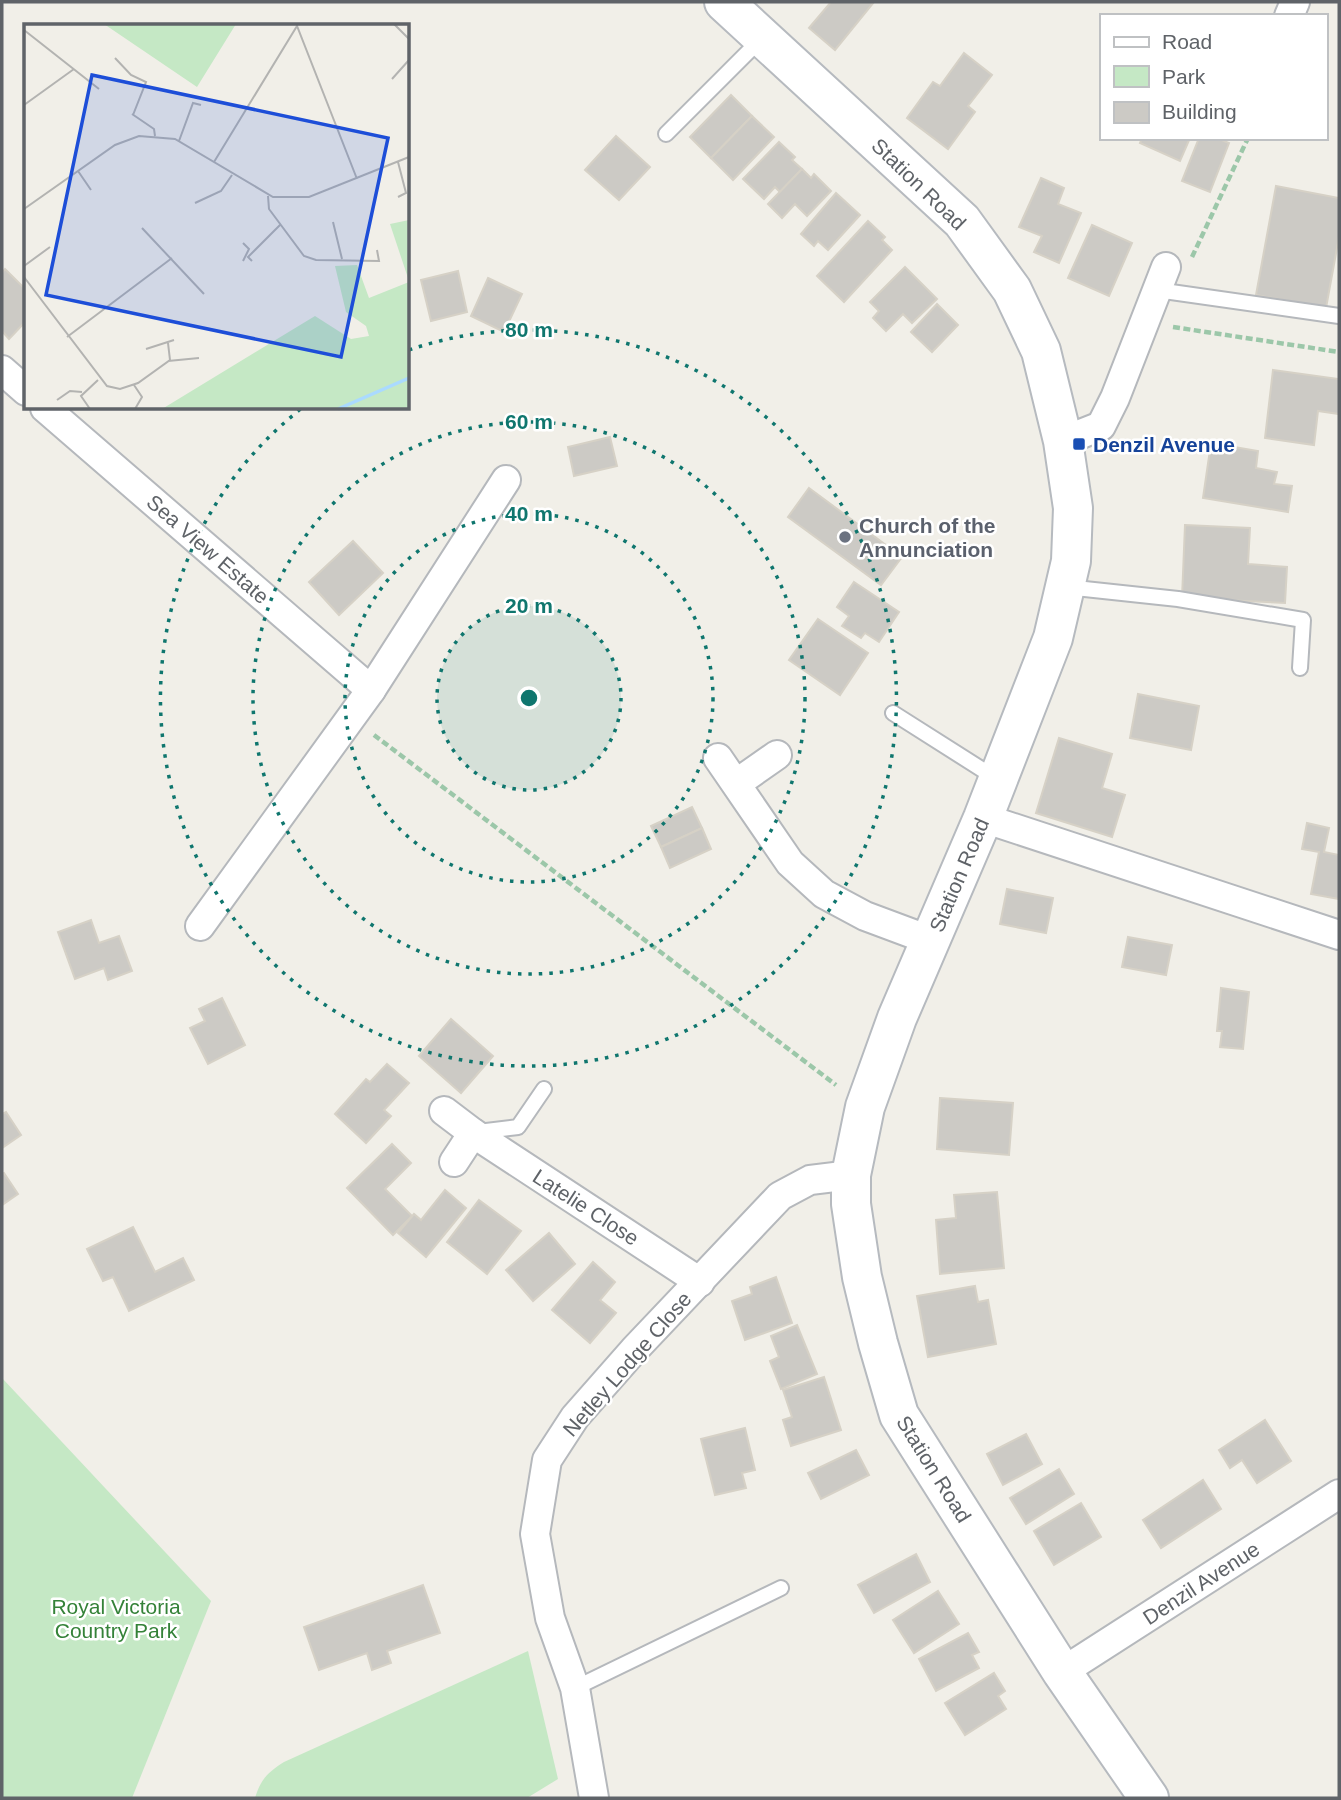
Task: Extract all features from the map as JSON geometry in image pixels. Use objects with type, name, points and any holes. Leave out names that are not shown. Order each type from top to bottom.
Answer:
[{"type":"street","name":"Station Road","points":[[724,2],[969,231],[1012,290],[1041,351],[1063,441],[1073,508],[1071,561],[1053,638],[983,818],[897,1018],[864,1107],[851,1175],[851,1204],[862,1277],[899,1415],[1062,1672],[1149,1798]]},
{"type":"street","points":[[1063,441],[1101,426],[1115,398],[1161,278]]},
{"type":"street","points":[[2,370],[24,389]]},
{"type":"street","name":"Sea View Estate","points":[[47,410],[371,690]]},
{"type":"street","points":[[200,926],[371,690],[506,480]]},
{"type":"street","points":[[737,783],[777,755]]},
{"type":"street","points":[[718,758],[790,863],[824,894],[865,916],[932,941]]},
{"type":"street","points":[[983,818],[1339,935]]},
{"type":"street","name":"Latelie Close","points":[[444,1111],[473,1133],[700,1282]]},
{"type":"street","points":[[454,1162],[473,1133]]},
{"type":"street","name":"Netley Lodge Close","points":[[594,1798],[575,1688],[550,1618],[535,1534],[547,1460],[575,1418],[634,1350],[780,1196],[810,1180],[851,1175]]},
{"type":"street","name":"Denzil Avenue","points":[[1062,1672],[1339,1494]]},
{"type":"lane","points":[[666,134],[762,37]]},
{"type":"lane","points":[[1161,278],[1339,316]]},
{"type":"lane","points":[[1065,587],[1178,599],[1303,620],[1300,668]]},
{"type":"lane","points":[[893,713],[998,780]]},
{"type":"lane","points":[[473,1133],[518,1127],[544,1089]]},
{"type":"lane","points":[[575,1688],[781,1588]]},
{"type":"path","points":[[1161,278],[1192,257],[1247,140]]},
{"type":"path","points":[[1144,323],[1339,352]]},
{"type":"path","points":[[351,718],[864,1107]]},
{"type":"green space","name":"Royal Victoria Country Park","points":[[2,1378],[211,1601],[132,1798],[2,1798]]},
{"type":"green space","points":[[528,1651],[558,1779],[527,1798],[255,1798],[265,1777],[284,1762]]},
{"type":"building","points":[[831,2],[874,2],[835,50],[809,28]]},
{"type":"building","points":[[964,53],[992,75],[968,106],[975,112],[948,149],[907,118],[933,82],[940,86]]},
{"type":"building","points":[[731,95],[752,116],[711,158],[690,137]]},
{"type":"building","points":[[752,116],[774,137],[733,180],[711,158]]},
{"type":"building","points":[[616,136],[650,167],[619,200],[585,170]]},
{"type":"building","points":[[1141,140],[1189,140],[1180,161],[1140,143]]},
{"type":"building","points":[[1198,140],[1222,140],[1229,143],[1210,192],[1182,181]]},
{"type":"building","points":[[779,142],[795,157],[792,160],[802,169],[780,192],[775,187],[764,199],[743,179]]},
{"type":"building","points":[[802,169],[811,178],[814,174],[831,191],[807,216],[795,204],[782,218],[768,204]]},
{"type":"building","points":[[1041,178],[1064,188],[1058,204],[1081,213],[1059,263],[1034,252],[1042,236],[1019,227]]},
{"type":"building","points":[[1276,186],[1339,198],[1339,237],[1326,308],[1256,295]]},
{"type":"building","points":[[836,193],[860,215],[828,250],[818,241],[814,246],[801,234]]},
{"type":"building","points":[[868,221],[885,237],[882,240],[892,250],[844,302],[817,276]]},
{"type":"building","points":[[1092,225],[1132,243],[1109,296],[1068,278]]},
{"type":"building","points":[[905,267],[937,299],[912,323],[903,314],[886,331],[873,318],[879,311],[870,302]]},
{"type":"building","points":[[5,269],[24,288],[24,323],[9,339],[2,331],[2,273]]},
{"type":"building","points":[[458,271],[467,312],[431,321],[421,280]]},
{"type":"building","points":[[488,278],[522,294],[504,332],[471,316]]},
{"type":"building","points":[[937,304],[958,325],[932,352],[911,332]]},
{"type":"building","points":[[1273,370],[1339,379],[1339,414],[1318,411],[1314,445],[1265,438]]},
{"type":"building","points":[[610,437],[617,466],[574,476],[568,447]]},
{"type":"building","points":[[1211,443],[1258,451],[1256,468],[1277,472],[1274,484],[1292,486],[1288,512],[1203,498]]},
{"type":"building","name":"Church of the Annunciation","points":[[809,488],[902,557],[881,585],[788,517]]},
{"type":"building","points":[[1185,525],[1250,528],[1248,564],[1287,567],[1285,603],[1182,598]]},
{"type":"building","points":[[353,541],[383,573],[339,615],[309,582]]},
{"type":"building","points":[[854,582],[899,612],[879,642],[865,633],[861,638],[842,626],[849,616],[837,607]]},
{"type":"building","points":[[818,619],[868,653],[840,695],[789,660]]},
{"type":"building","points":[[1138,694],[1199,706],[1191,750],[1130,738]]},
{"type":"building","points":[[1059,738],[1112,754],[1102,788],[1125,795],[1112,837],[1036,813]]},
{"type":"building","points":[[692,807],[702,828],[661,847],[651,826]]},
{"type":"building","points":[[1307,823],[1329,828],[1324,852],[1339,855],[1339,899],[1311,894],[1319,852],[1302,849]]},
{"type":"building","points":[[702,828],[711,849],[670,868],[661,847]]},
{"type":"building","points":[[1007,889],[1053,898],[1046,933],[1000,924]]},
{"type":"building","points":[[91,920],[99,943],[119,936],[132,971],[108,980],[104,968],[75,979],[58,932]]},
{"type":"building","points":[[1128,937],[1172,945],[1166,975],[1122,967]]},
{"type":"building","points":[[1221,988],[1249,992],[1243,1049],[1220,1047],[1222,1031],[1217,1031]]},
{"type":"building","points":[[222,998],[245,1045],[208,1064],[190,1028],[205,1021],[199,1009]]},
{"type":"building","points":[[451,1019],[493,1056],[461,1093],[419,1056]]},
{"type":"building","points":[[387,1064],[409,1083],[384,1110],[391,1116],[366,1143],[335,1114],[366,1079],[370,1082]]},
{"type":"building","points":[[940,1098],[1013,1103],[1009,1155],[937,1149]]},
{"type":"building","points":[[6,1112],[21,1135],[2,1148],[2,1114]]},
{"type":"building","points":[[392,1144],[411,1163],[385,1189],[412,1216],[393,1235],[347,1188]]},
{"type":"building","points":[[4,1173],[18,1194],[2,1205],[2,1174]]},
{"type":"building","points":[[445,1190],[466,1208],[426,1257],[398,1233],[414,1214],[421,1220]]},
{"type":"building","points":[[997,1192],[1004,1268],[940,1274],[936,1220],[956,1218],[954,1195]]},
{"type":"building","points":[[479,1200],[521,1231],[487,1274],[447,1242]]},
{"type":"building","points":[[133,1227],[155,1272],[183,1258],[194,1280],[129,1311],[113,1277],[103,1281],[87,1249]]},
{"type":"building","points":[[549,1233],[575,1264],[533,1301],[506,1270]]},
{"type":"building","points":[[593,1262],[615,1282],[600,1300],[616,1313],[590,1343],[552,1310]]},
{"type":"building","points":[[776,1277],[792,1323],[745,1340],[732,1301],[752,1294],[750,1287]]},
{"type":"building","points":[[975,1286],[978,1302],[988,1300],[996,1344],[928,1357],[917,1296]]},
{"type":"building","points":[[797,1325],[817,1374],[781,1389],[770,1361],[779,1357],[771,1336]]},
{"type":"building","points":[[824,1377],[841,1430],[791,1446],[783,1420],[792,1417],[783,1390]]},
{"type":"building","points":[[1265,1420],[1291,1461],[1257,1483],[1242,1460],[1230,1468],[1219,1450]]},
{"type":"building","points":[[745,1428],[755,1470],[742,1473],[746,1488],[715,1495],[701,1439]]},
{"type":"building","points":[[1026,1434],[1042,1464],[1003,1485],[987,1454]]},
{"type":"building","points":[[856,1450],[869,1475],[821,1499],[808,1473]]},
{"type":"building","points":[[1059,1469],[1074,1494],[1026,1524],[1010,1498]]},
{"type":"building","points":[[1203,1480],[1221,1509],[1161,1548],[1143,1520]]},
{"type":"building","points":[[1081,1503],[1101,1537],[1054,1565],[1034,1531]]},
{"type":"building","points":[[916,1554],[930,1582],[874,1613],[858,1585]]},
{"type":"building","points":[[423,1585],[440,1633],[387,1651],[391,1663],[372,1670],[367,1653],[319,1670],[304,1627]]},
{"type":"building","points":[[938,1591],[959,1624],[914,1653],[893,1620]]},
{"type":"building","points":[[968,1633],[979,1652],[972,1655],[979,1668],[936,1691],[919,1659]]},
{"type":"building","points":[[994,1673],[1005,1691],[998,1696],[1006,1709],[965,1735],[945,1703]]},
{"type":"place","name":"Denzil Avenue","points":[[1079,444]]},
{"type":"place","name":"Church of the Annunciation","points":[[845,537]]}]
